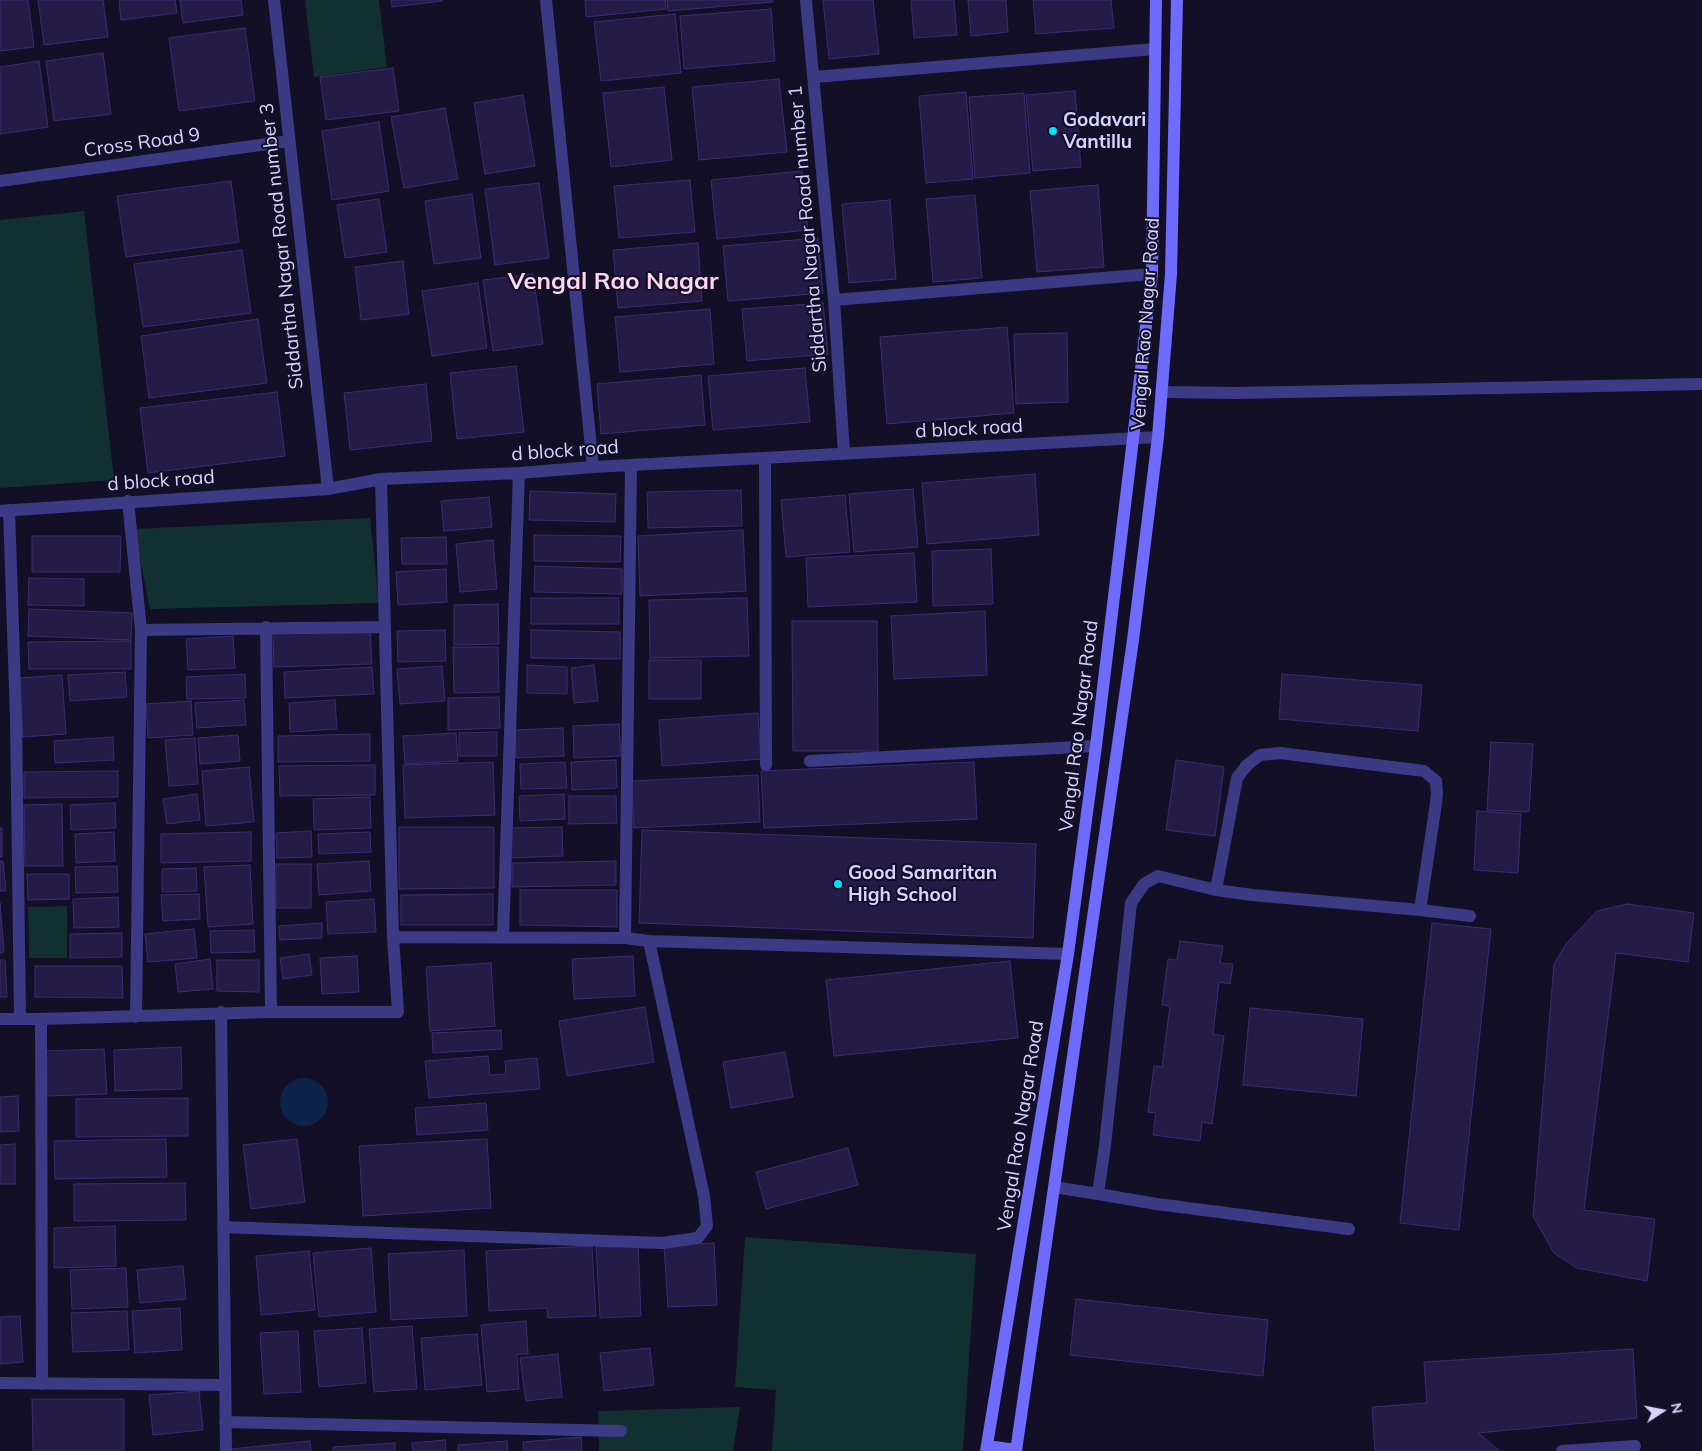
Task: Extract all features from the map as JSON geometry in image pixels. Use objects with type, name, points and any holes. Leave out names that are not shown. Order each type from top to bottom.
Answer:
[{"type":"main road","name":"Vengal Rao Nagar Road","points":[[987,1448],[1068,954],[1096,746],[1133,439],[1152,274],[1156,0]]},
{"type":"main road","name":"Vengal Rao Nagar Road","points":[[1016,1450],[1134,640],[1158,437],[1171,274],[1176,0]]},
{"type":"main road","points":[[1076,894],[1097,896]]},
{"type":"main road","points":[[1062,988],[1083,990]]},
{"type":"main road","points":[[987,1448],[1016,1450]]},
{"type":"street","name":"Siddartha Nagar Road number 3","points":[[274,0],[328,489]]},
{"type":"street","points":[[546,0],[593,467]]},
{"type":"street","name":"Siddartha Nagar Road number 1","points":[[806,0],[834,300],[844,454]]},
{"type":"street","points":[[814,77],[1155,49]]},
{"type":"street","name":"Cross Road 9","points":[[0,181],[289,141]]},
{"type":"street","points":[[834,300],[1152,274]]},
{"type":"street","points":[[1161,392],[1236,393],[1702,384]]},
{"type":"street","name":"d block road","points":[[5,511],[128,501],[328,489],[381,479],[1158,437]]},
{"type":"street","points":[[765,458],[766,765]]},
{"type":"street","points":[[625,938],[631,466]]},
{"type":"street","points":[[503,936],[518,473]]},
{"type":"street","points":[[0,1019],[136,1017],[221,1012],[398,1012],[393,936],[381,479]]},
{"type":"street","points":[[128,501],[141,630],[136,1017]]},
{"type":"street","points":[[5,511],[16,718],[20,1018]]},
{"type":"street","points":[[266,627],[270,1012]]},
{"type":"street","points":[[141,630],[385,627]]},
{"type":"street","points":[[810,761],[1096,746]]},
{"type":"street","points":[[1216,890],[1237,778],[1260,755],[1280,753],[1424,771],[1436,781],[1437,794],[1420,910]]},
{"type":"street","points":[[1098,1194],[1131,903],[1144,884],[1158,876],[1216,890],[1252,895],[1470,916]]},
{"type":"street","points":[[393,936],[625,938],[649,941],[1068,954]]},
{"type":"street","points":[[223,1228],[662,1244],[698,1238],[707,1226],[704,1196],[649,941]]},
{"type":"street","points":[[221,1012],[226,1451]]},
{"type":"street","points":[[41,1019],[42,1384]]},
{"type":"street","points":[[1054,1188],[1158,1204],[1349,1229]]},
{"type":"street","points":[[0,1383],[225,1385]]},
{"type":"street","points":[[226,1422],[621,1431]]},
{"type":"street","points":[[1562,1451],[1635,1446]]},
{"type":"green space","points":[[305,0],[379,0],[387,67],[314,77]]},
{"type":"green space","points":[[84,211],[114,480],[0,488],[0,220]]},
{"type":"green space","points":[[370,518],[379,603],[150,609],[134,529]]},
{"type":"green space","points":[[67,906],[67,958],[29,958],[28,907]]},
{"type":"green space","points":[[745,1237],[976,1254],[963,1451],[772,1451],[776,1390],[735,1387]]},
{"type":"green space","points":[[740,1407],[733,1451],[599,1451],[598,1411]]},
{"type":"water","points":[[304,1078],[313,1080],[321,1085],[326,1093],[328,1102],[326,1111],[321,1119],[313,1124],[304,1126],[295,1124],[287,1119],[282,1111],[280,1102],[282,1093],[287,1085],[295,1080]]},
{"type":"building","points":[[0,0],[28,0],[34,47],[0,51]]},
{"type":"building","points":[[38,0],[103,0],[108,37],[44,45]]},
{"type":"building","points":[[119,0],[175,0],[177,13],[121,20]]},
{"type":"building","points":[[180,0],[241,0],[243,15],[183,23]]},
{"type":"building","points":[[391,0],[442,0],[442,1],[392,7]]},
{"type":"building","points":[[585,0],[665,0],[666,9],[586,17]]},
{"type":"building","points":[[667,0],[772,0],[773,2],[668,11]]},
{"type":"building","points":[[823,0],[873,0],[879,54],[829,59]]},
{"type":"building","points":[[911,0],[954,0],[957,35],[914,38]]},
{"type":"building","points":[[968,0],[1006,0],[1008,32],[971,36]]},
{"type":"building","points":[[1033,0],[1111,0],[1114,28],[1036,34]]},
{"type":"building","points":[[771,9],[775,61],[684,69],[680,16]]},
{"type":"building","points":[[675,14],[681,73],[601,81],[594,22]]},
{"type":"building","points":[[245,28],[255,101],[179,111],[169,38]]},
{"type":"building","points":[[103,53],[111,114],[54,121],[46,61]]},
{"type":"building","points":[[39,61],[48,127],[0,134],[0,67]]},
{"type":"building","points":[[393,68],[399,111],[326,120],[320,77]]},
{"type":"building","points":[[779,79],[787,152],[699,160],[692,87]]},
{"type":"building","points":[[664,87],[672,160],[611,167],[603,93]]},
{"type":"building","name":"Godavari Vantillu","points":[[1075,91],[1081,167],[1033,171],[1026,95]]},
{"type":"building","points":[[966,92],[973,179],[926,183],[919,96]]},
{"type":"building","points":[[1024,93],[1030,173],[975,178],[969,97]]},
{"type":"building","points":[[523,95],[535,166],[485,174],[474,103]]},
{"type":"building","points":[[445,108],[458,179],[404,188],[391,117]]},
{"type":"building","points":[[379,122],[389,191],[332,200],[322,131]]},
{"type":"building","points":[[802,171],[808,230],[717,239],[711,180]]},
{"type":"building","points":[[690,180],[695,232],[619,238],[614,186]]},
{"type":"building","points":[[231,181],[239,242],[126,257],[117,196]]},
{"type":"building","points":[[539,183],[549,258],[495,265],[485,189]]},
{"type":"building","points":[[1098,185],[1104,267],[1037,272],[1030,191]]},
{"type":"building","points":[[472,194],[481,258],[434,264],[425,201]]},
{"type":"building","points":[[975,195],[982,278],[933,282],[926,199]]},
{"type":"building","points":[[379,199],[387,252],[345,258],[337,205]]},
{"type":"building","points":[[890,200],[896,279],[849,283],[842,204]]},
{"type":"building","points":[[818,238],[823,293],[728,301],[723,246]]},
{"type":"building","points":[[698,243],[702,301],[618,308],[613,250]]},
{"type":"building","points":[[242,250],[251,313],[143,327],[134,264]]},
{"type":"building","points":[[403,261],[409,314],[361,320],[355,267]]},
{"type":"building","points":[[533,274],[543,344],[493,351],[483,280]]},
{"type":"building","points":[[478,283],[487,348],[432,356],[422,291]]},
{"type":"building","points":[[823,303],[828,354],[747,361],[742,309]]},
{"type":"building","points":[[710,309],[714,364],[620,372],[615,317]]},
{"type":"building","points":[[258,319],[267,383],[149,398],[141,336]]},
{"type":"building","points":[[1007,327],[1014,413],[887,424],[880,337]]},
{"type":"building","points":[[1067,333],[1068,402],[1016,404],[1014,334]]},
{"type":"building","points":[[516,366],[524,432],[457,439],[450,373]]},
{"type":"building","points":[[805,368],[810,422],[713,430],[708,376]]},
{"type":"building","points":[[701,375],[705,425],[601,434],[597,384]]},
{"type":"building","points":[[426,384],[432,441],[350,450],[344,393]]},
{"type":"building","points":[[277,392],[285,456],[148,473],[140,408]]},
{"type":"building","points":[[1035,474],[1039,535],[927,544],[922,483]]},
{"type":"building","points":[[913,489],[918,547],[854,552],[849,494]]},
{"type":"building","points":[[741,490],[742,526],[648,528],[647,492]]},
{"type":"building","points":[[530,491],[616,494],[615,522],[529,520]]},
{"type":"building","points":[[845,495],[850,552],[786,557],[781,500]]},
{"type":"building","points":[[489,497],[492,527],[444,531],[441,501]]},
{"type":"building","points":[[743,530],[746,591],[640,596],[638,536]]},
{"type":"building","points":[[534,535],[621,536],[620,562],[534,561]]},
{"type":"building","points":[[32,536],[121,536],[120,572],[32,572]]},
{"type":"building","points":[[446,537],[447,564],[402,564],[401,538]]},
{"type":"building","points":[[493,540],[497,589],[460,592],[456,544]]},
{"type":"building","points":[[991,549],[993,604],[933,606],[932,551]]},
{"type":"building","points":[[914,553],[917,602],[808,607],[806,558]]},
{"type":"building","points":[[535,566],[622,569],[622,594],[534,592]]},
{"type":"building","points":[[446,569],[447,602],[398,605],[396,572]]},
{"type":"building","points":[[29,578],[84,579],[84,606],[28,605]]},
{"type":"building","points":[[531,598],[619,598],[619,624],[531,624]]},
{"type":"building","points":[[747,598],[749,656],[650,658],[649,600]]},
{"type":"building","points":[[498,604],[499,644],[454,645],[454,605]]},
{"type":"building","points":[[29,609],[132,613],[131,640],[28,636]]},
{"type":"building","points":[[985,611],[987,675],[894,679],[891,616]]},
{"type":"building","points":[[792,621],[877,621],[878,751],[793,751]]},
{"type":"building","points":[[445,630],[446,661],[398,662],[397,631]]},
{"type":"building","points":[[531,630],[620,632],[620,659],[531,658]]},
{"type":"building","points":[[370,631],[372,664],[274,667],[273,634]]},
{"type":"building","points":[[233,636],[235,668],[188,670],[186,639]]},
{"type":"building","points":[[131,641],[131,669],[29,669],[28,642]]},
{"type":"building","points":[[453,647],[498,647],[499,692],[454,693]]},
{"type":"building","points":[[649,660],[701,660],[701,699],[649,699]]},
{"type":"building","points":[[527,665],[567,667],[567,694],[527,693]]},
{"type":"building","points":[[594,665],[598,701],[574,703],[571,668]]},
{"type":"building","points":[[442,666],[445,701],[400,704],[397,669]]},
{"type":"building","points":[[372,667],[374,694],[285,698],[284,672]]},
{"type":"building","points":[[125,672],[127,697],[70,701],[68,675]]},
{"type":"building","points":[[245,674],[246,698],[187,699],[186,677]]},
{"type":"building","points":[[1282,674],[1422,685],[1418,731],[1279,719]]},
{"type":"building","points":[[62,675],[66,734],[23,737],[19,678]]},
{"type":"building","points":[[499,697],[500,728],[448,730],[448,698]]},
{"type":"building","points":[[244,700],[246,725],[197,728],[195,703]]},
{"type":"building","points":[[335,700],[337,729],[290,732],[289,703]]},
{"type":"building","points":[[191,701],[193,735],[148,738],[146,704]]},
{"type":"building","points":[[758,713],[761,759],[662,766],[659,720]]},
{"type":"building","points":[[619,724],[621,756],[574,758],[573,726]]},
{"type":"building","points":[[563,728],[564,756],[516,758],[515,730]]},
{"type":"building","points":[[497,732],[497,756],[459,756],[459,733]]},
{"type":"building","points":[[456,733],[458,761],[405,764],[403,736]]},
{"type":"building","points":[[370,734],[370,761],[278,762],[278,736]]},
{"type":"building","points":[[238,735],[240,761],[200,764],[198,738]]},
{"type":"building","points":[[113,737],[114,760],[55,763],[54,741]]},
{"type":"building","points":[[195,738],[198,784],[169,786],[165,740]]},
{"type":"building","points":[[1491,742],[1533,744],[1529,812],[1487,810]]},
{"type":"building","points":[[616,760],[617,788],[572,790],[571,762]]},
{"type":"building","points":[[1176,760],[1224,767],[1215,836],[1166,830]]},
{"type":"building","points":[[493,762],[495,815],[405,818],[403,765]]},
{"type":"building","points":[[565,762],[567,788],[521,789],[520,764]]},
{"type":"building","points":[[974,762],[977,819],[764,828],[761,771]]},
{"type":"building","points":[[375,765],[375,795],[280,796],[279,766]]},
{"type":"building","points":[[249,767],[254,822],[206,826],[202,771]]},
{"type":"building","points":[[118,771],[118,797],[24,798],[24,772]]},
{"type":"building","points":[[758,775],[760,822],[634,828],[632,781]]},
{"type":"building","points":[[197,794],[200,820],[167,824],[163,799]]},
{"type":"building","points":[[564,794],[565,819],[520,821],[519,796]]},
{"type":"building","points":[[569,796],[616,796],[617,823],[569,824]]},
{"type":"building","points":[[370,797],[371,828],[314,830],[313,799]]},
{"type":"building","points":[[115,803],[116,828],[71,830],[70,805]]},
{"type":"building","points":[[62,804],[63,866],[25,866],[24,805]]},
{"type":"building","points":[[1477,811],[1521,814],[1518,873],[1474,870]]},
{"type":"building","points":[[399,827],[494,827],[494,888],[399,889]]},
{"type":"building","points":[[562,827],[563,856],[510,858],[508,828]]},
{"type":"building","points":[[0,828],[2,828],[2,857],[0,857]]},
{"type":"building","name":"Good Samaritan High School","points":[[642,830],[1036,844],[1033,938],[639,923]]},
{"type":"building","points":[[311,831],[312,857],[277,858],[276,833]]},
{"type":"building","points":[[114,832],[115,861],[76,863],[75,834]]},
{"type":"building","points":[[251,832],[251,861],[161,863],[161,834]]},
{"type":"building","points":[[370,832],[371,852],[319,854],[318,834]]},
{"type":"building","points":[[0,861],[3,861],[6,891],[0,891]]},
{"type":"building","points":[[369,861],[371,891],[319,895],[317,864]]},
{"type":"building","points":[[616,861],[616,885],[512,887],[512,863]]},
{"type":"building","points":[[276,864],[311,864],[311,908],[276,908]]},
{"type":"building","points":[[250,865],[253,924],[208,927],[204,867]]},
{"type":"building","points":[[117,866],[118,892],[76,893],[75,867]]},
{"type":"building","points":[[196,868],[197,891],[162,892],[162,869]]},
{"type":"building","points":[[27,874],[69,874],[69,899],[28,900]]},
{"type":"building","points":[[520,890],[617,890],[617,927],[520,925]]},
{"type":"building","points":[[199,894],[200,919],[163,921],[161,895]]},
{"type":"building","points":[[493,894],[493,925],[401,925],[401,895]]},
{"type":"building","points":[[118,897],[119,927],[74,928],[73,899]]},
{"type":"building","points":[[374,899],[376,932],[328,934],[326,902]]},
{"type":"building","points":[[0,903],[4,952],[0,953]]},
{"type":"building","points":[[1627,904],[1694,913],[1688,962],[1616,953],[1584,1210],[1655,1219],[1647,1281],[1577,1268],[1554,1253],[1533,1216],[1554,964],[1566,944],[1597,911]]},
{"type":"building","points":[[322,923],[322,938],[280,940],[279,926]]},
{"type":"building","points":[[1432,923],[1491,929],[1459,1230],[1400,1223]]},
{"type":"building","points":[[194,929],[197,958],[148,962],[145,934]]},
{"type":"building","points":[[254,930],[255,952],[211,953],[210,931]]},
{"type":"building","points":[[122,933],[122,957],[70,958],[70,934]]},
{"type":"building","points":[[1180,941],[1223,946],[1220,963],[1233,964],[1230,984],[1219,982],[1213,1034],[1224,1036],[1212,1124],[1202,1122],[1200,1141],[1153,1135],[1156,1113],[1148,1112],[1154,1066],[1162,1067],[1170,1006],[1162,1005],[1168,959],[1177,960]]},
{"type":"building","points":[[309,954],[312,975],[283,979],[280,958]]},
{"type":"building","points":[[357,956],[359,992],[322,994],[320,958]]},
{"type":"building","points":[[633,956],[635,996],[574,999],[572,959]]},
{"type":"building","points":[[210,959],[213,989],[178,992],[175,964]]},
{"type":"building","points":[[0,960],[5,960],[7,997],[0,997]]},
{"type":"building","points":[[217,960],[259,960],[259,992],[217,991]]},
{"type":"building","points":[[1010,961],[1018,1038],[834,1056],[826,980]]},
{"type":"building","points":[[491,963],[495,1026],[430,1031],[426,967]]},
{"type":"building","points":[[35,966],[122,966],[123,998],[35,997]]},
{"type":"building","points":[[645,1007],[654,1062],[567,1076],[559,1021]]},
{"type":"building","points":[[1250,1008],[1363,1019],[1356,1096],[1243,1085]]},
{"type":"building","points":[[501,1030],[502,1049],[433,1053],[432,1033]]},
{"type":"building","points":[[181,1047],[182,1089],[115,1091],[114,1050]]},
{"type":"building","points":[[104,1049],[107,1094],[46,1096],[44,1051]]},
{"type":"building","points":[[785,1052],[793,1097],[731,1108],[723,1062]]},
{"type":"building","points":[[488,1056],[490,1075],[506,1074],[505,1061],[537,1058],[540,1089],[429,1098],[425,1061]]},
{"type":"building","points":[[18,1096],[19,1131],[0,1132],[0,1097]]},
{"type":"building","points":[[188,1098],[188,1136],[76,1137],[76,1099]]},
{"type":"building","points":[[486,1103],[488,1130],[417,1135],[415,1108]]},
{"type":"building","points":[[166,1139],[167,1177],[55,1179],[54,1141]]},
{"type":"building","points":[[297,1139],[305,1202],[251,1209],[243,1145]]},
{"type":"building","points":[[487,1139],[491,1208],[363,1216],[359,1146]]},
{"type":"building","points":[[15,1144],[15,1184],[0,1184],[0,1145]]},
{"type":"building","points":[[848,1148],[858,1185],[766,1209],[756,1172]]},
{"type":"building","points":[[185,1183],[186,1220],[74,1221],[74,1184]]},
{"type":"building","points":[[115,1226],[116,1266],[54,1268],[54,1228]]},
{"type":"building","points":[[714,1243],[717,1305],[668,1307],[664,1246]]},
{"type":"building","points":[[638,1244],[641,1316],[600,1318],[596,1246]]},
{"type":"building","points":[[592,1246],[596,1316],[548,1318],[547,1308],[489,1311],[486,1251]]},
{"type":"building","points":[[371,1248],[376,1312],[319,1317],[313,1253]]},
{"type":"building","points":[[464,1250],[467,1316],[391,1320],[388,1254]]},
{"type":"building","points":[[309,1251],[315,1310],[261,1315],[256,1256]]},
{"type":"building","points":[[183,1266],[186,1299],[140,1303],[137,1270]]},
{"type":"building","points":[[126,1268],[128,1307],[72,1309],[70,1270]]},
{"type":"building","points":[[1076,1299],[1268,1320],[1263,1376],[1070,1355]]},
{"type":"building","points":[[180,1308],[182,1350],[135,1353],[132,1311]]},
{"type":"building","points":[[127,1311],[129,1350],[73,1352],[71,1313]]},
{"type":"building","points":[[20,1316],[23,1362],[0,1364],[0,1317]]},
{"type":"building","points":[[526,1321],[528,1354],[517,1354],[519,1389],[487,1392],[481,1325]]},
{"type":"building","points":[[412,1326],[417,1389],[374,1392],[369,1329]]},
{"type":"building","points":[[362,1328],[366,1383],[319,1387],[314,1331]]},
{"type":"building","points":[[298,1331],[301,1392],[264,1394],[260,1333]]},
{"type":"building","points":[[477,1334],[482,1385],[425,1390],[421,1338]]},
{"type":"building","points":[[650,1348],[654,1385],[604,1391],[600,1353]]},
{"type":"building","points":[[1633,1349],[1637,1418],[1478,1433],[1500,1451],[1375,1451],[1372,1407],[1427,1403],[1424,1362]]},
{"type":"building","points":[[558,1354],[562,1397],[526,1401],[520,1358]]},
{"type":"building","points":[[199,1391],[203,1430],[153,1435],[149,1395]]},
{"type":"building","points":[[32,1399],[124,1399],[124,1450],[33,1450]]},
{"type":"building","points":[[581,1437],[582,1451],[524,1451],[523,1442]]},
{"type":"building","points":[[445,1440],[446,1451],[413,1451],[412,1443]]},
{"type":"building","points":[[310,1441],[311,1451],[231,1451],[231,1449]]},
{"type":"building","points":[[507,1441],[508,1451],[458,1451],[458,1445]]},
{"type":"building","points":[[395,1443],[395,1451],[333,1451],[333,1447]]},
{"type":"place","name":"Godavari Vantillu","points":[[1053,131]]},
{"type":"place","name":"Good Samaritan High School","points":[[838,884]]},
{"type":"district","name":"Vengal Rao Nagar","points":[[613,282]]}]
